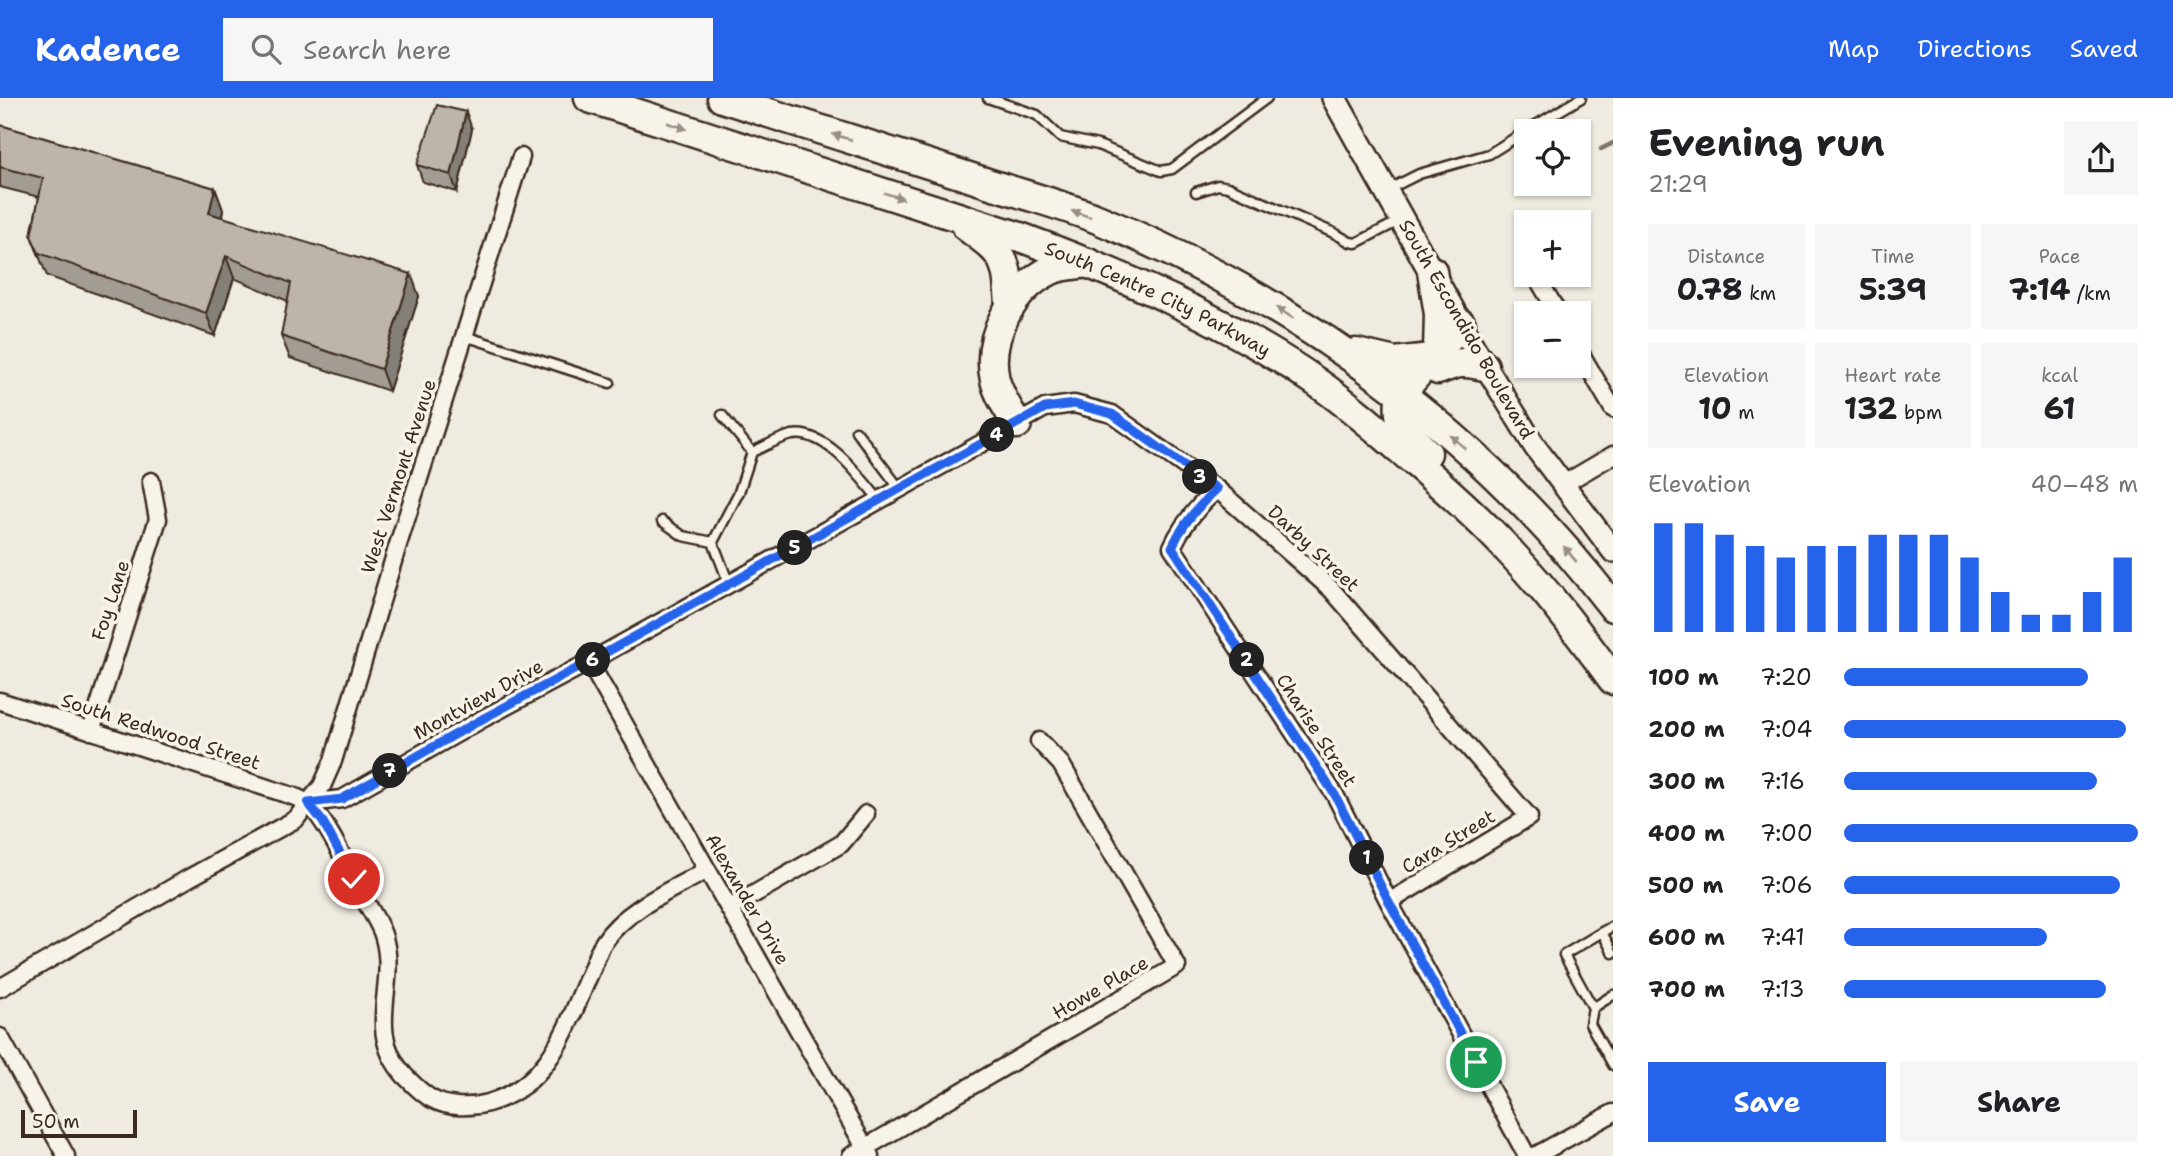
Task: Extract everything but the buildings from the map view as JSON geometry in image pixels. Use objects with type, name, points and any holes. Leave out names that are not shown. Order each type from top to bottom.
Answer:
[{"type":"highway","name":"South Centre City Parkway","points":[[589,98],[948,214],[1089,263],[1198,313],[1315,382],[1380,432],[1462,503],[1512,553],[1578,631],[1613,680]]},
{"type":"highway","points":[[722,98],[1093,217],[1217,274],[1262,299],[1343,350],[1491,471],[1559,541],[1613,607]]},
{"type":"highway","points":[[948,214],[988,243],[1002,257],[1009,278],[1010,305]]},
{"type":"highway","points":[[1017,424],[999,392],[993,369],[995,341],[1010,305],[1035,279],[1054,269],[1089,263]]},
{"type":"highway","points":[[1432,271],[1439,314],[1436,359]]},
{"type":"highway","points":[[1464,330],[1436,359],[1404,400],[1401,424],[1479,506],[1512,553]]},
{"type":"highway","points":[[1343,350],[1395,362],[1436,359],[1456,363],[1466,361],[1485,366]]},
{"type":"highway","points":[[1294,368],[1312,366],[1380,408],[1404,400]]},
{"type":"main road","name":"South Escondido Boulevard","points":[[1334,98],[1464,330]]},
{"type":"street","name":"West Vermont Avenue","points":[[308,803],[322,786],[333,761],[397,548],[521,157]]},
{"type":"street","name":"South Escondido Boulevard","points":[[1464,330],[1510,409],[1562,485],[1613,551]]},
{"type":"street","points":[[1591,371],[1613,409]]},
{"type":"street","name":"Darby Street","points":[[1017,424],[1045,408],[1074,404],[1112,414],[1217,489],[1331,589],[1529,817]]},
{"type":"street","name":"Montview Drive","points":[[308,803],[342,799],[1017,424]]},
{"type":"street","points":[[1562,485],[1613,455]]},
{"type":"street","name":"Foy Lane","points":[[91,731],[158,519],[151,481]]},
{"type":"street","name":"Charise Street","points":[[1217,489],[1197,507],[1180,530],[1172,547],[1335,795],[1389,902],[1527,1156]]},
{"type":"street","name":"Alexander Drive","points":[[589,662],[868,1152]]},
{"type":"street","name":"South Redwood Street","points":[[0,701],[308,803]]},
{"type":"street","name":"Howe Place","points":[[851,1156],[868,1152],[1177,967],[1061,764],[1039,741]]},
{"type":"street","points":[[0,988],[188,878],[296,819],[308,803],[323,822],[384,936],[388,959],[383,1016],[384,1040],[391,1057],[414,1085],[440,1104],[478,1106],[501,1099],[542,1070],[556,1050],[604,942],[622,922],[707,870]]},
{"type":"street","points":[[730,908],[841,844],[866,814]]},
{"type":"street","name":"Cara Street","points":[[1389,902],[1529,817]]},
{"type":"street","points":[[0,1037],[66,1156]]},
{"type":"street","points":[[1535,1156],[1613,1113]]},
{"type":"lane","points":[[988,98],[1037,115],[1059,137],[1098,145],[1161,171],[1172,169],[1267,98]]},
{"type":"lane","points":[[1546,119],[1581,98]]},
{"type":"lane","points":[[1387,190],[1419,174],[1489,154],[1514,138]]},
{"type":"lane","points":[[1196,192],[1219,185],[1228,187],[1356,243],[1402,219]]},
{"type":"lane","points":[[465,336],[610,383]]},
{"type":"lane","points":[[722,415],[752,452]]},
{"type":"lane","points":[[856,431],[900,489]]},
{"type":"lane","points":[[729,584],[713,542],[739,492],[752,452],[792,435],[808,436],[843,458],[880,501]]},
{"type":"lane","points":[[662,522],[683,536],[713,542]]},
{"type":"lane","points":[[1613,926],[1564,955],[1593,1008],[1590,1024],[1613,1065]]},
{"type":"lane","points":[[1602,932],[1613,953]]},
{"type":"lane","points":[[1593,1008],[1613,995]]},
{"type":"waterway","points":[[1601,149],[1613,143]]},
{"type":"route","points":[[354,879],[323,822],[308,803],[342,799],[1045,408],[1074,404],[1112,414],[1217,489],[1197,507],[1180,530],[1172,547],[1335,795],[1389,902],[1476,1062]]}]
